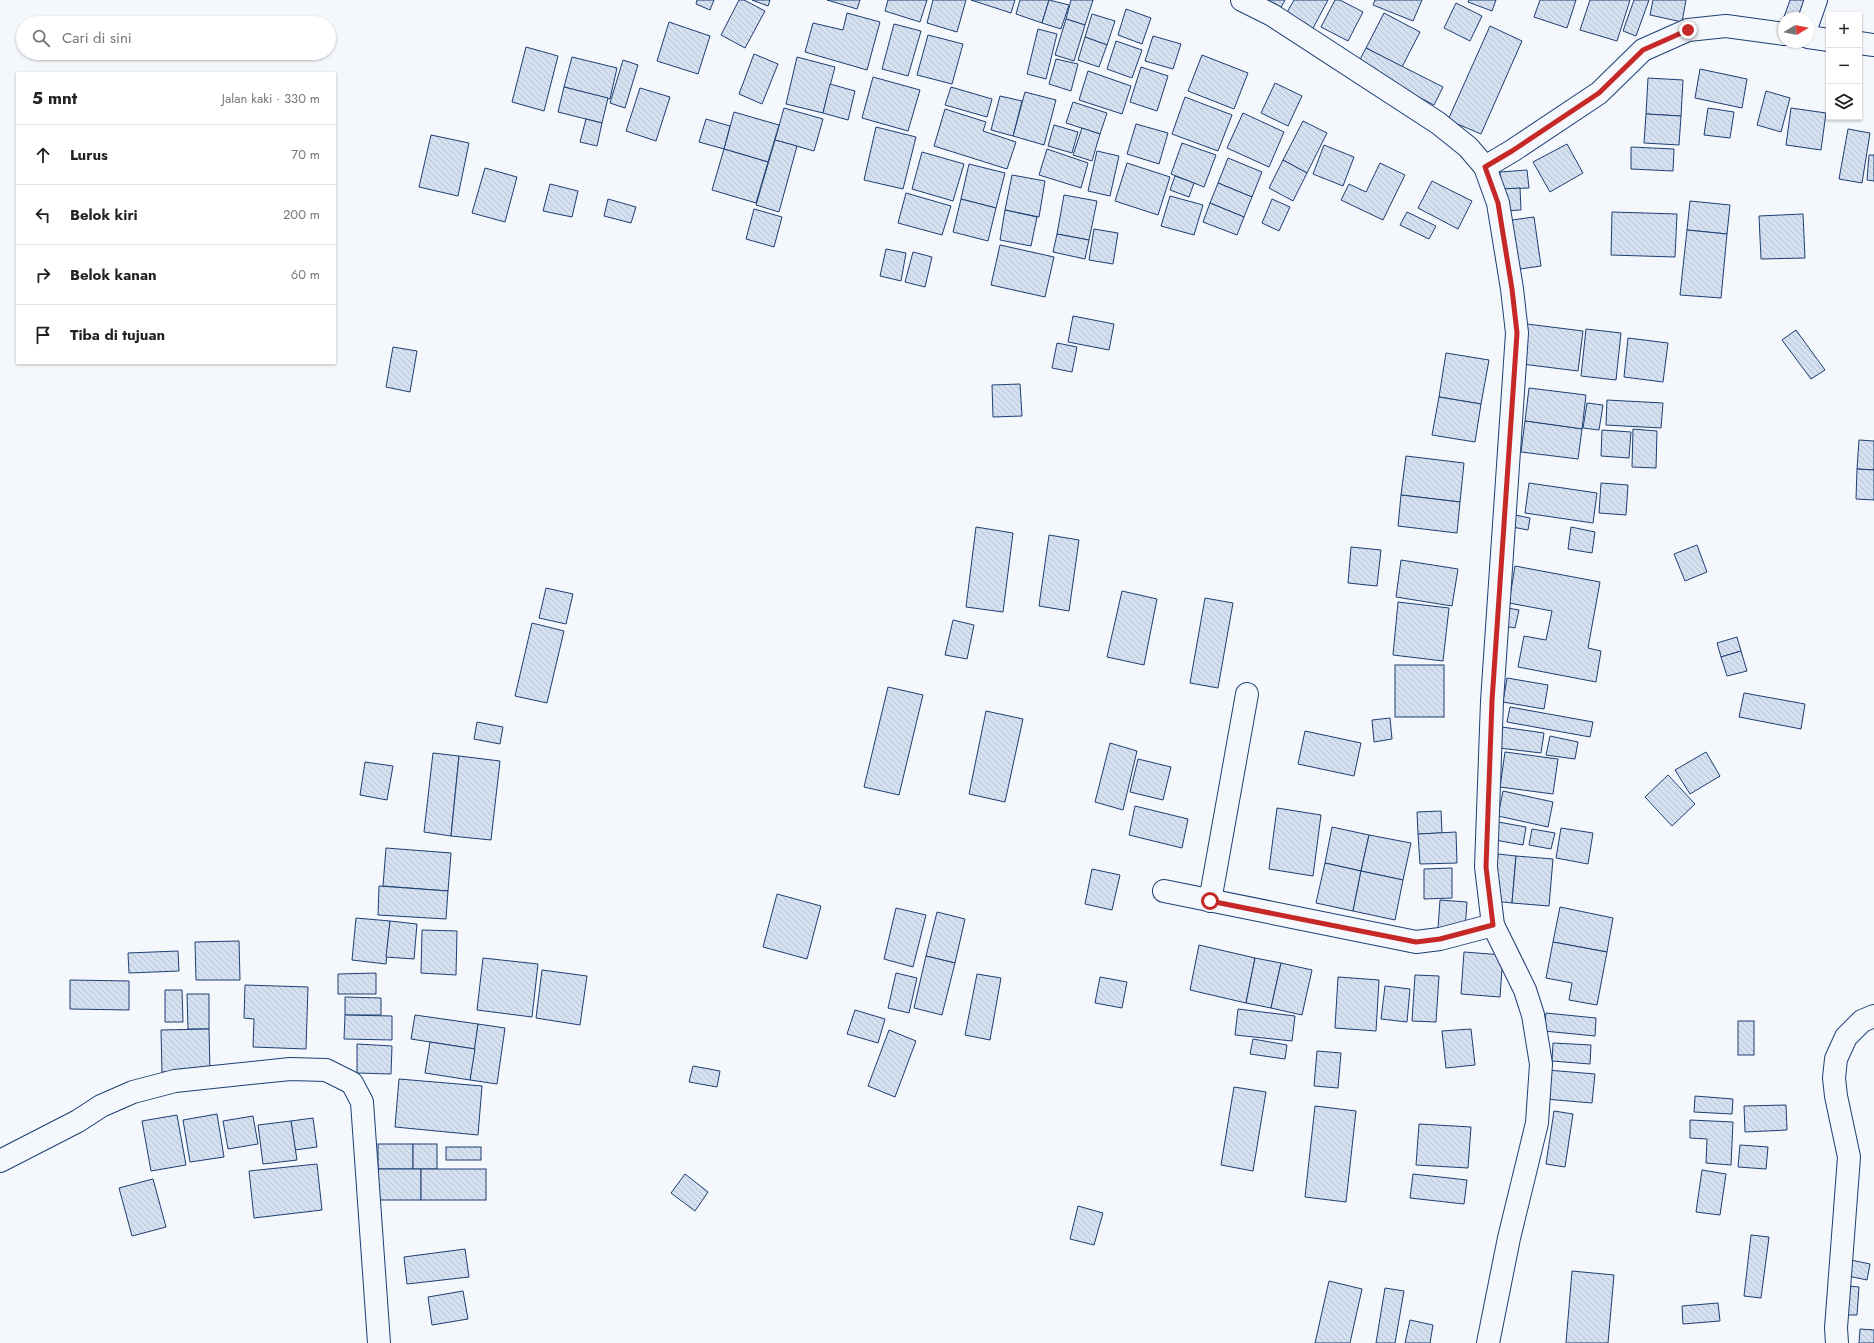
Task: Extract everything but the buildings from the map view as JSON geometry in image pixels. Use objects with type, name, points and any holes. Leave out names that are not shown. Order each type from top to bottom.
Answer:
[{"type":"street","points":[[1242,0],[1272,15],[1438,123],[1468,146],[1485,167],[1498,203],[1512,289],[1517,333],[1492,701],[1486,867],[1493,925],[1525,990],[1533,1015],[1541,1064],[1537,1123],[1509,1238],[1488,1343]]},
{"type":"street","points":[[1812,12],[1816,0]]},
{"type":"street","points":[[1485,167],[1512,151],[1599,93],[1643,50],[1688,30],[1726,26],[1778,33]]},
{"type":"street","points":[[1814,39],[1826,40]]},
{"type":"street","points":[[1862,43],[1874,45]]},
{"type":"street","points":[[1210,901],[1247,694]]},
{"type":"street","points":[[1164,891],[1416,942],[1440,939],[1493,925]]},
{"type":"street","points":[[1837,1343],[1836,1328],[1849,1157],[1836,1096],[1836,1059],[1846,1037],[1862,1021],[1874,1016]]},
{"type":"street","points":[[0,1161],[78,1121],[102,1106],[133,1092],[182,1080],[290,1069],[326,1070],[352,1083],[362,1102],[379,1343]]},
{"type":"route","points":[[1210,901],[1416,942],[1440,939],[1493,925],[1486,867],[1492,701],[1517,333],[1512,289],[1498,203],[1485,167],[1512,151],[1599,93],[1643,50],[1688,30]]}]
